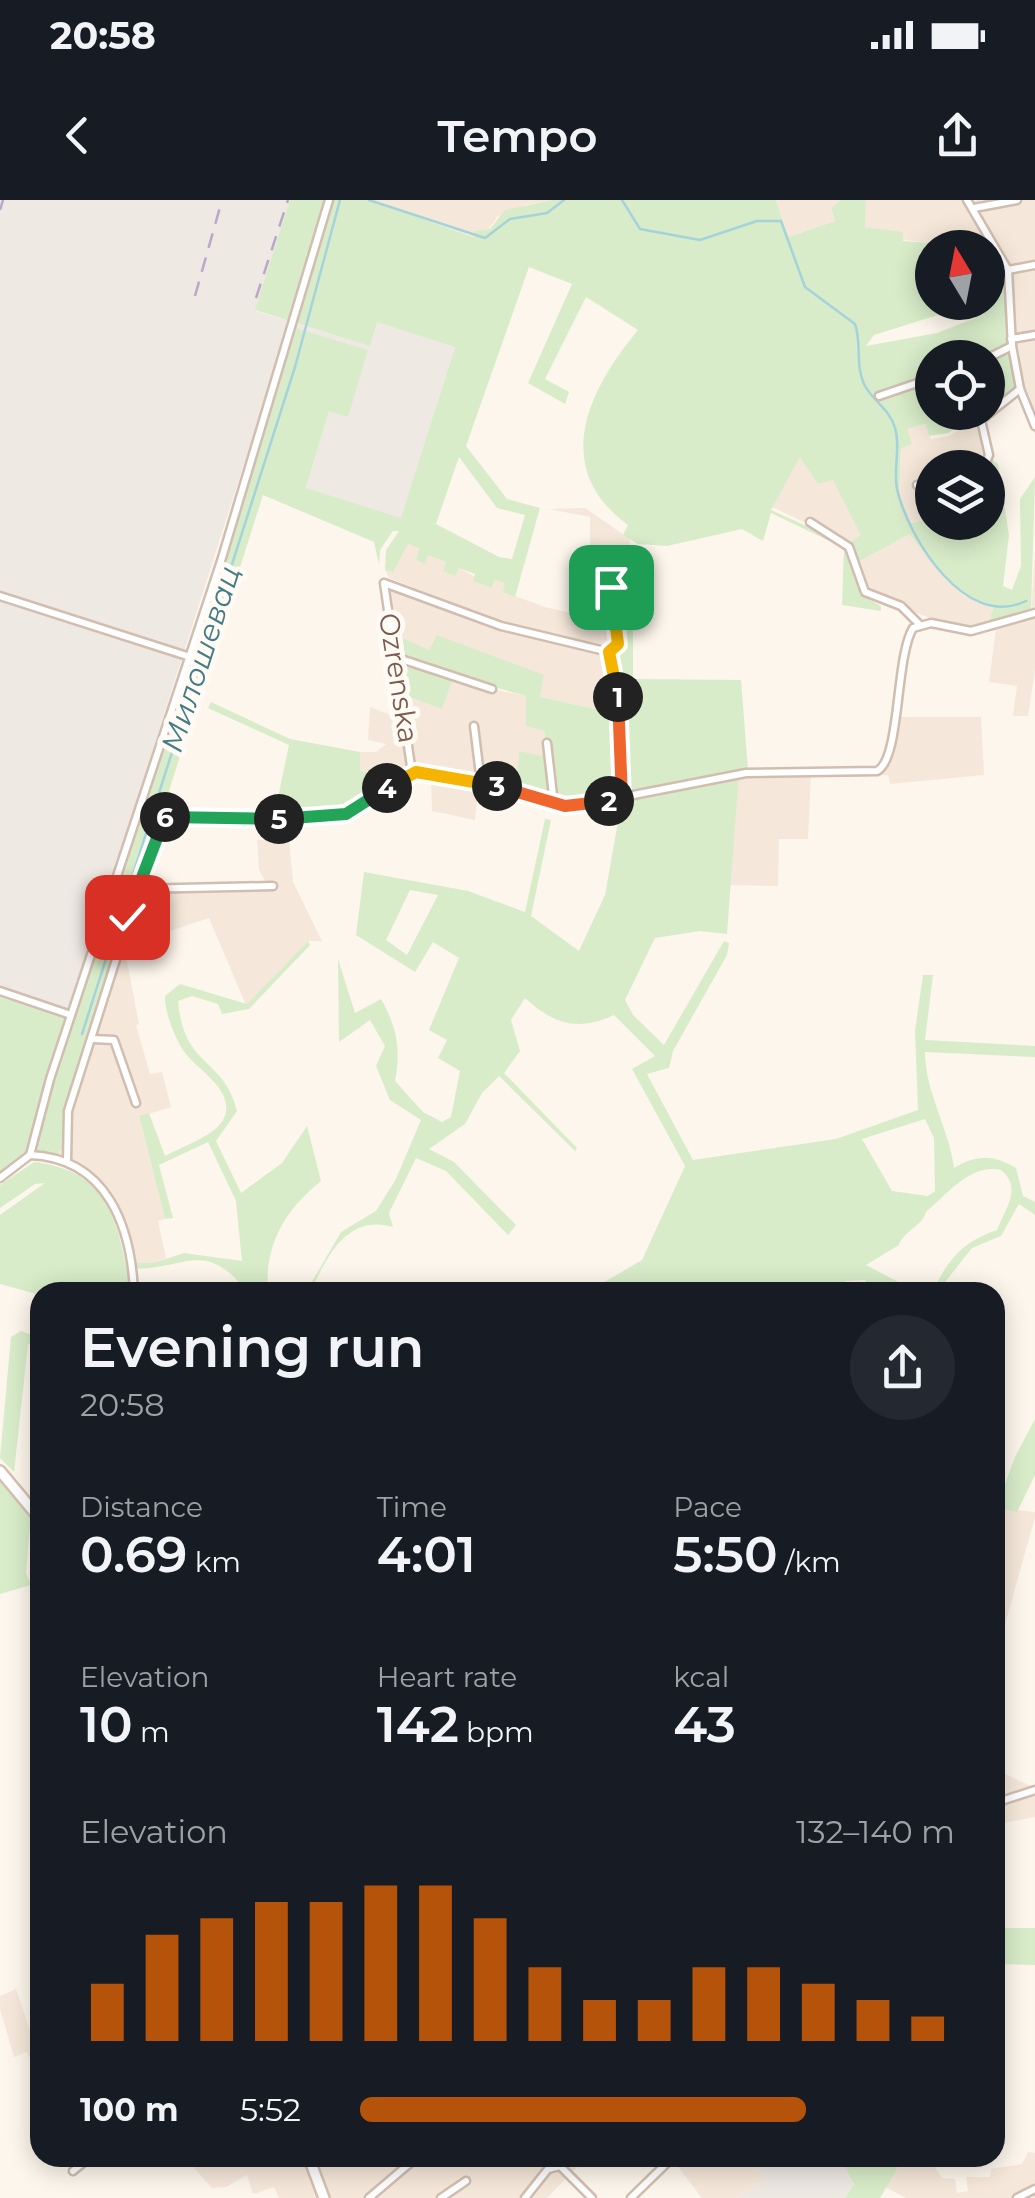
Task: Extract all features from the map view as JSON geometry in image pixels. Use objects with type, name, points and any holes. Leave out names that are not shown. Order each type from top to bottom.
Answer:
[{"type":"main road","points":[[0,1471],[30,1507]]},
{"type":"main road","points":[[312,2167],[324,2198]]},
{"type":"street","points":[[0,1178],[35,1155],[71,1014],[221,561],[329,200]]},
{"type":"street","points":[[1017,200],[970,202],[1008,270],[1011,342],[1020,389],[1035,426]]},
{"type":"street","points":[[1008,270],[1035,265]]},
{"type":"street","points":[[1005,346],[1035,334]]},
{"type":"street","points":[[879,396],[915,384]]},
{"type":"street","points":[[988,450],[982,420],[1020,389]]},
{"type":"street","points":[[1026,406],[1035,402]]},
{"type":"street","points":[[810,522],[850,547],[865,592],[900,606],[918,623],[972,631],[1035,613]]},
{"type":"street","points":[[612,581],[618,644],[609,652],[612,677],[618,688],[622,799]]},
{"type":"street","name":"Ozrenska","points":[[412,773],[384,583],[501,626],[609,652]]},
{"type":"street","points":[[0,596],[187,656]]},
{"type":"street","points":[[63,1161],[68,1111],[137,889],[159,824],[168,815],[231,820],[332,816],[357,809],[412,773],[481,783],[554,804],[577,806],[746,773],[856,774],[884,768],[891,755],[909,635],[918,623]]},
{"type":"street","points":[[395,657],[492,690]]},
{"type":"street","points":[[474,726],[481,783]]},
{"type":"street","points":[[546,744],[554,804]]},
{"type":"street","points":[[137,889],[274,886]]},
{"type":"street","points":[[0,991],[71,1014]]},
{"type":"street","points":[[92,1039],[114,1040],[136,1103]]},
{"type":"street","points":[[35,1155],[63,1161],[90,1174],[114,1205],[130,1253],[133,1282]]},
{"type":"street","points":[[1005,1800],[1035,1790]]},
{"type":"street","points":[[73,2171],[78,2167]]},
{"type":"street","points":[[370,2198],[406,2167]]},
{"type":"street","points":[[525,2198],[548,2169],[556,2167]]},
{"type":"street","points":[[561,2167],[592,2198]]},
{"type":"street","points":[[631,2198],[663,2167]]},
{"type":"street","points":[[441,2198],[466,2181]]},
{"type":"street","points":[[1017,2198],[1035,2189]]},
{"type":"shaded area","points":[[0,200],[290,200],[256,311],[369,345],[376,321],[455,346],[402,519],[306,489],[329,410],[348,416],[288,326],[67,1018],[0,997]]},
{"type":"shaded area","points":[[370,200],[552,200],[525,205],[497,217],[489,229],[474,237]]},
{"type":"shaded area","points":[[776,200],[841,200],[831,208],[835,221],[788,237]]},
{"type":"shaded area","points":[[866,200],[1035,200],[1035,435],[1014,383],[1005,288],[1005,230],[915,230],[915,241],[903,240],[903,233],[865,227]]},
{"type":"shaded area","points":[[907,429],[929,430],[931,439],[959,430],[979,430],[984,450],[915,450],[915,522],[910,523],[899,498],[901,447]]},
{"type":"shaded area","points":[[800,457],[833,479],[862,535],[849,543],[772,507]]},
{"type":"shaded area","points":[[585,508],[630,539],[626,591],[615,590],[614,570],[605,571],[603,589],[587,588],[588,577],[576,575],[578,552],[590,553],[590,517],[549,509]]},
{"type":"shaded area","points":[[910,534],[946,580],[964,596],[995,607],[987,623],[972,628],[947,625],[865,592],[858,562]]},
{"type":"shaded area","points":[[407,543],[419,547],[416,560],[427,554],[446,562],[455,575],[459,568],[493,587],[495,580],[506,583],[504,592],[545,607],[613,623],[611,712],[539,697],[544,676],[438,636],[430,651],[394,634],[389,587],[493,626],[495,619],[389,578],[385,570],[393,572]]},
{"type":"shaded area","points":[[1035,550],[1035,670],[1028,716],[1013,716],[1017,686],[989,682],[996,628],[1031,617]]},
{"type":"shaded area","points":[[452,681],[526,696],[545,731],[542,757],[519,752],[516,789],[479,780],[475,820],[432,811],[431,778],[360,771],[360,752],[376,752],[386,744],[368,740],[370,707],[409,722],[406,696],[442,709]]},
{"type":"shaded area","points":[[897,717],[981,717],[984,775],[890,784],[888,775],[811,775],[808,839],[779,839],[778,886],[728,885],[739,771],[802,774],[802,769],[876,769],[889,753],[895,752]]},
{"type":"shaded area","points":[[289,839],[293,882],[322,941],[308,941],[246,1005],[209,918],[155,936],[138,893],[140,884],[267,884],[259,870],[257,840]]},
{"type":"shaded area","points":[[123,941],[139,1024],[136,1025],[150,1074],[162,1072],[171,1107],[139,1117],[165,1219],[158,1221],[166,1258],[153,1263],[132,1262],[104,1185],[85,1169],[60,1160],[58,1149],[70,1147],[69,1118]]},
{"type":"shaded area","points":[[1005,1509],[1035,1512],[1005,1625]]},
{"type":"shaded area","points":[[1005,1774],[1035,1788],[1035,1817],[1005,1823]]},
{"type":"shaded area","points":[[16,1989],[30,2030],[30,2058],[27,2052],[14,2057],[0,1996]]},
{"type":"shaded area","points":[[1028,2152],[1035,2153],[1035,2198],[1022,2193],[1013,2198],[906,2198],[885,2187],[897,2167],[935,2167],[942,2178],[955,2179],[957,2193],[968,2191],[966,2177],[990,2177],[991,2169],[1022,2164]]},
{"type":"shaded area","points":[[193,2167],[577,2167],[547,2198],[279,2198],[274,2187],[253,2194],[247,2175],[226,2187],[212,2188]]},
{"type":"shaded area","points":[[678,2167],[755,2167],[766,2179],[736,2198],[702,2198]]},
{"type":"shaded area","points":[[755,2167],[845,2167],[854,2184],[845,2198],[736,2198],[766,2179]]},
{"type":"green space","points":[[290,200],[370,200],[473,237],[475,231],[490,229],[505,210],[552,200],[776,200],[788,237],[835,221],[831,208],[841,200],[866,200],[865,227],[903,232],[903,241],[915,242],[915,320],[922,320],[874,335],[866,346],[937,333],[970,320],[1005,320],[1005,277],[1006,332],[1016,388],[1005,396],[1005,340],[915,340],[915,427],[907,429],[912,444],[901,448],[899,498],[911,523],[915,522],[915,540],[1005,540],[1005,509],[1009,535],[1003,586],[1012,590],[1021,566],[1020,499],[1035,477],[1031,610],[988,623],[994,607],[956,586],[937,568],[910,534],[858,562],[849,543],[861,535],[833,480],[818,484],[800,457],[771,510],[846,544],[861,595],[881,606],[881,611],[842,605],[844,548],[771,513],[763,541],[742,529],[667,546],[638,544],[623,535],[628,525],[604,503],[590,479],[584,454],[585,429],[604,378],[638,330],[586,297],[545,379],[569,392],[565,404],[528,383],[572,284],[529,267],[466,446],[507,499],[540,508],[515,597],[503,592],[505,583],[495,580],[492,588],[473,581],[475,574],[459,568],[455,576],[443,571],[446,562],[428,555],[425,564],[416,560],[419,548],[408,544],[393,572],[385,570],[386,550],[399,531],[393,531],[380,550],[379,565],[374,542],[263,495],[65,1118],[65,1148],[59,1150],[60,1160],[36,1155],[33,1146],[52,1079],[242,497],[292,327],[368,350],[348,417],[329,411],[306,488],[401,518],[455,347],[377,322],[370,346],[255,310]],"holes":[[[459,457],[497,508],[525,515],[512,559],[499,557],[436,524]]]},
{"type":"green space","points":[[928,430],[953,430],[948,433],[929,436]]},
{"type":"green space","points":[[613,623],[633,625],[633,679],[741,680],[748,770],[739,772],[727,934],[700,931],[655,938],[625,1000],[633,1015],[664,1045],[724,941],[729,943],[727,955],[673,1051],[669,1068],[647,1074],[693,1160],[836,1139],[918,1110],[915,1031],[923,975],[933,975],[925,1040],[1035,1046],[1035,1057],[925,1052],[929,1081],[954,1168],[985,1158],[1007,1163],[1016,1168],[1023,1196],[1035,1202],[1035,1215],[1019,1204],[1001,1236],[972,1248],[945,1282],[938,1282],[960,1250],[997,1230],[1012,1191],[1001,1170],[980,1171],[960,1182],[926,1212],[899,1245],[866,1265],[898,1282],[604,1282],[642,1260],[685,1166],[632,1069],[655,1056],[614,1015],[589,1023],[566,1023],[525,998],[511,1020],[520,1051],[504,1073],[577,1148],[575,1151],[499,1076],[482,1093],[465,1124],[429,1149],[454,1162],[516,1225],[508,1235],[446,1171],[416,1158],[389,1213],[393,1227],[378,1224],[353,1231],[342,1239],[312,1282],[341,1232],[376,1211],[396,1179],[421,1120],[390,1100],[376,1066],[385,1046],[370,1020],[339,1042],[338,959],[355,1013],[381,999],[396,1039],[395,1081],[423,1112],[442,1122],[451,1117],[460,1071],[438,1058],[447,1040],[429,1030],[459,958],[433,942],[415,972],[356,935],[364,872],[468,891],[525,912],[545,819],[551,820],[531,916],[579,951],[605,895],[622,798],[568,802],[516,789],[519,751],[542,756],[545,731],[526,726],[526,696],[454,676],[442,709],[406,696],[394,634],[429,650],[437,635],[544,675],[540,697],[610,712],[615,688]],"holes":[[[410,890],[438,895],[407,955],[386,940]],[[925,1119],[934,1138],[935,1191],[928,1196],[892,1191],[862,1139]]]},
{"type":"green space","points":[[211,702],[290,739],[360,752],[360,771],[402,776],[335,815],[274,817],[289,745],[208,708]]},
{"type":"green space","points":[[308,941],[310,945],[249,1009],[222,1014],[218,1004],[192,996],[178,1001],[188,1039],[223,1081],[237,1111],[216,1141],[241,1193],[282,1163],[307,1126],[321,1181],[287,1216],[274,1244],[268,1282],[238,1282],[220,1266],[207,1261],[135,1269],[132,1262],[153,1263],[184,1253],[242,1261],[236,1201],[208,1142],[159,1165],[173,1218],[165,1219],[139,1116],[149,1113],[165,1156],[214,1130],[224,1118],[226,1108],[221,1090],[178,1042],[165,996],[180,984],[247,1004]]},
{"type":"green space","points":[[0,997],[67,1018],[26,1156],[0,1178]]},
{"type":"green space","points":[[34,1162],[60,1167],[80,1177],[96,1190],[116,1224],[129,1282],[30,1282],[30,1292],[0,1284],[0,1215],[45,1183],[35,1184],[0,1208],[0,1185]]},
{"type":"green space","points":[[21,1331],[30,1334],[14,1472],[0,1458],[11,1337]]},
{"type":"green space","points":[[1035,1419],[1035,1475],[1017,1512],[1005,1509],[1005,1484]]},
{"type":"green space","points":[[0,1480],[30,1514],[26,1573],[30,1585],[0,1594]]},
{"type":"green space","points":[[1005,1928],[1035,1928],[1035,1965],[1005,1964]]},
{"type":"green space","points":[[845,2167],[898,2167],[880,2198],[845,2198],[854,2184]]},
{"type":"waterway","name":"Милошевац","points":[[82,1034],[295,367],[340,200]]},
{"type":"waterway","points":[[369,200],[485,238],[510,219],[547,213],[564,200]]},
{"type":"waterway","points":[[622,200],[640,229],[700,240],[757,221],[781,221],[805,287],[855,324],[861,377],[893,421],[897,435],[897,489],[913,531],[927,553],[961,591],[982,603],[1003,607],[1026,601]]},
{"type":"railway","points":[[0,210],[3,200]]},
{"type":"railway","points":[[195,296],[222,200]]},
{"type":"railway","points":[[256,298],[288,200]]},
{"type":"route","points":[[127,917],[159,824],[168,815],[260,820],[346,814],[401,777],[416,772],[501,787],[549,804],[577,806],[622,799],[618,688],[612,677],[609,652],[618,644],[611,587]]}]
